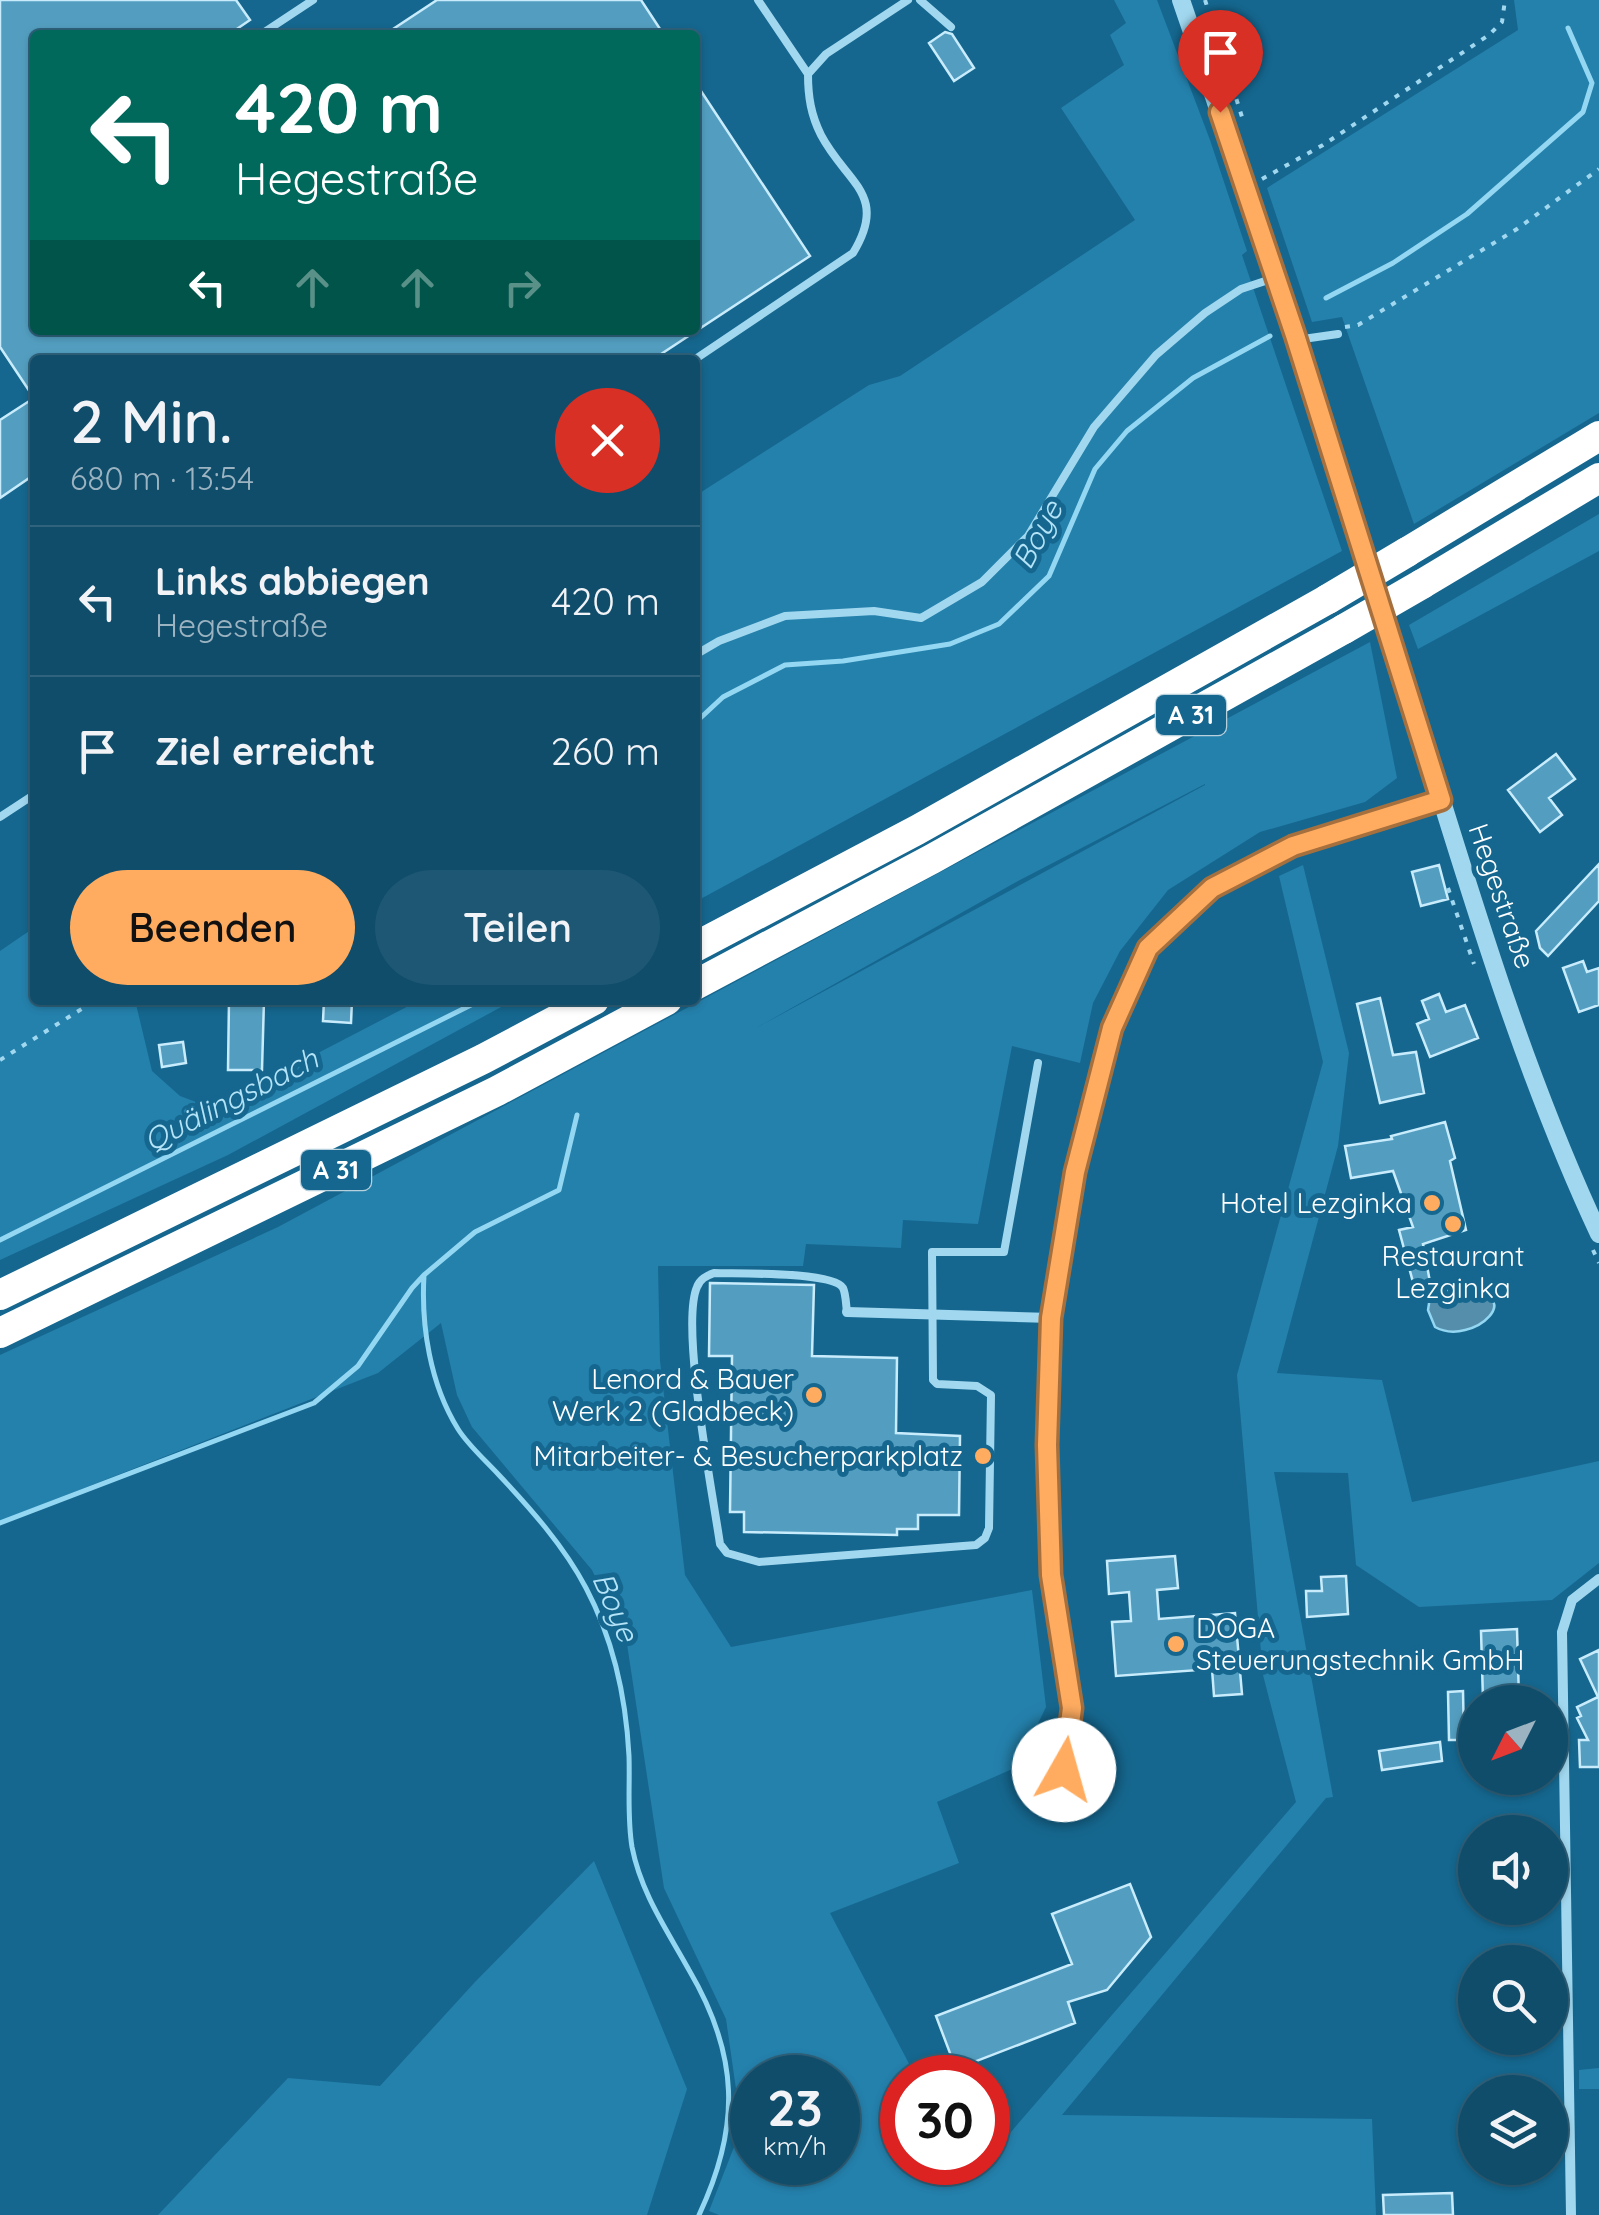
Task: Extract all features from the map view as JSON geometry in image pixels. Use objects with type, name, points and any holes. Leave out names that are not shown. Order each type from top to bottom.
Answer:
[{"type":"highway","name":"A 31","points":[[700,944],[917,830],[1328,599],[1599,436]]},
{"type":"highway","name":"A 31","points":[[700,983],[932,860],[1344,629],[1599,478]]},
{"type":"highway","name":"A 31","points":[[0,1295],[483,1059],[585,1005]]},
{"type":"highway","name":"A 31","points":[[0,1334],[497,1091],[659,1005]]},
{"type":"street","name":"Hegestraße","points":[[1181,0],[1296,340],[1441,800],[1560,1151],[1599,1234]]},
{"type":"street","points":[[1064,1770],[1072,1708],[1051,1575],[1047,1445],[1051,1318],[1075,1172],[1112,1028],[1148,948],[1212,888],[1293,846],[1441,800]]},
{"type":"street","points":[[848,1312],[1051,1318]]},
{"type":"street","points":[[1571,2215],[1562,1632],[1572,1600],[1599,1578]]},
{"type":"lane","points":[[268,30],[313,0]]},
{"type":"lane","points":[[700,356],[853,254],[868,230],[864,196],[822,138],[809,104],[808,74],[758,0]]},
{"type":"lane","points":[[808,74],[826,54],[908,0]]},
{"type":"lane","points":[[920,0],[951,26]]},
{"type":"lane","points":[[700,652],[719,640],[785,616],[874,611],[921,618],[982,582],[1028,536],[1094,427],[1156,354],[1240,289],[1274,278]]},
{"type":"lane","points":[[1296,340],[1340,331]]},
{"type":"lane","points":[[0,817],[30,797]]},
{"type":"lane","points":[[848,1312],[843,1288],[818,1277],[714,1272],[697,1286],[694,1360],[720,1544],[727,1553],[759,1562],[976,1545],[986,1538],[992,1395],[977,1386],[937,1384],[932,1380],[932,1252],[1004,1252],[1038,1063]]},
{"type":"path","points":[[1206,0],[1246,131]]},
{"type":"path","points":[[1246,187],[1323,145],[1489,35],[1502,22],[1505,0]]},
{"type":"path","points":[[1340,331],[1358,325],[1464,264],[1599,169]]},
{"type":"path","points":[[0,1060],[88,1005]]},
{"type":"shaded area","points":[[1114,0],[1157,0],[1210,140],[1247,251],[1242,255],[1342,551],[700,899],[700,493],[869,385],[900,376],[1135,220],[1061,108],[1124,65],[1110,35],[1126,23]]},
{"type":"shaded area","points":[[1514,0],[1599,0],[1599,413],[1414,524],[1342,317],[1312,322],[1267,188],[1518,30]]},
{"type":"shaded area","points":[[1599,514],[1599,551],[1418,649],[1409,625]]},
{"type":"shaded area","points":[[1370,642],[1397,778],[1365,802],[1260,832],[1168,890],[1120,951],[1093,1003],[1080,1063],[1012,1046],[978,1224],[903,1220],[901,1248],[806,1244],[803,1266],[658,1266],[660,1361],[685,1575],[731,1647],[1032,1590],[1046,1707],[1017,1767],[937,1802],[959,1863],[830,1913],[904,2055],[880,2055],[880,2185],[1010,2185],[1010,2133],[1296,1802],[1263,1675],[1237,1375],[1323,1062],[1279,876],[1303,865],[1349,1053],[1338,1146],[1277,1373],[1382,1380],[1412,1502],[1599,1461],[1599,1563],[1552,1600],[1419,1607],[1356,1565],[1348,1473],[1274,1472],[1333,1797],[1326,1798],[1062,2115],[1372,2119],[1376,2215],[719,2215],[709,2211],[730,2157],[730,2185],[860,2185],[860,2055],[731,2055],[726,2019],[664,1888],[627,1644],[592,1570],[472,1427],[457,1395],[441,1323],[378,1373],[0,1521],[0,1355],[278,1227],[692,1005],[700,1005],[700,1001]],"holes":[[[1205,784],[1205,785],[756,1028],[1018,881]]]},
{"type":"shaded area","points":[[30,930],[30,1005],[136,1005],[152,1071],[180,1096],[212,1108],[410,1005],[505,1005],[228,1155],[0,1260],[0,951]]},
{"type":"shaded area","points":[[1439,1291],[1479,1292],[1491,1299],[1494,1307],[1489,1316],[1465,1330],[1435,1327],[1428,1310],[1430,1297]]},
{"type":"shaded area","points":[[594,1861],[687,2089],[647,2215],[158,2215],[288,2078],[380,2086]]},
{"type":"shaded area","points":[[1599,2068],[1599,2089],[1579,2089],[1579,2070]]},
{"type":"building","points":[[0,0],[236,0],[250,20],[235,30],[30,30],[30,335],[690,335],[660,355],[30,355],[30,392],[0,347]]},
{"type":"building","points":[[437,0],[641,0],[661,30],[392,30]]},
{"type":"building","points":[[945,32],[952,34],[974,68],[954,81],[929,43]]},
{"type":"building","points":[[700,90],[810,256],[700,328]]},
{"type":"building","points":[[30,401],[30,477],[0,498],[0,420]]},
{"type":"building","points":[[1556,754],[1575,779],[1549,798],[1562,815],[1540,832],[1508,790]]},
{"type":"building","points":[[1599,864],[1599,901],[1548,956],[1540,948],[1536,931]]},
{"type":"building","points":[[1439,865],[1448,899],[1421,906],[1412,872]]},
{"type":"building","points":[[1583,961],[1587,972],[1599,968],[1599,1005],[1579,1012],[1563,968]]},
{"type":"building","points":[[1439,994],[1446,1012],[1465,1005],[1478,1038],[1430,1057],[1417,1024],[1429,1019],[1422,1001]]},
{"type":"building","points":[[1380,998],[1393,1055],[1416,1052],[1424,1093],[1380,1103],[1357,1004]]},
{"type":"building","points":[[229,1005],[264,1005],[262,1070],[228,1070]]},
{"type":"building","points":[[324,1005],[352,1005],[351,1023],[323,1021]]},
{"type":"building","points":[[183,1042],[186,1063],[162,1067],[159,1045]]},
{"type":"building","name":"Hotel Lezginka","points":[[1445,1122],[1466,1230],[1423,1244],[1430,1282],[1414,1286],[1399,1230],[1413,1227],[1393,1171],[1351,1178],[1345,1146],[1392,1139],[1391,1136]]},
{"type":"building","name":"Lenord & Bauer Werk 2 (Gladbeck)","points":[[710,1283],[814,1285],[812,1356],[897,1358],[896,1433],[960,1436],[959,1515],[918,1515],[918,1529],[897,1529],[897,1535],[744,1532],[744,1512],[730,1512],[732,1356],[709,1356]]},
{"type":"building","name":"DOGA Steuerungstechnik GmbH","points":[[1175,1556],[1178,1588],[1157,1590],[1159,1619],[1235,1613],[1242,1694],[1214,1696],[1212,1669],[1116,1676],[1112,1622],[1131,1621],[1129,1592],[1109,1594],[1107,1561]]},
{"type":"building","points":[[1346,1576],[1348,1614],[1307,1617],[1306,1591],[1322,1591],[1321,1577]]},
{"type":"building","points":[[1517,1629],[1519,1685],[1483,1685],[1481,1631]]},
{"type":"building","points":[[1599,1650],[1599,1767],[1580,1767],[1579,1740],[1588,1740],[1577,1718],[1581,1716],[1577,1707],[1598,1697],[1580,1659]]},
{"type":"building","points":[[1458,1691],[1458,1740],[1449,1740],[1448,1692]]},
{"type":"building","points":[[1440,1742],[1442,1761],[1382,1770],[1379,1751]]},
{"type":"building","points":[[1130,1884],[1151,1937],[1107,1990],[1068,2002],[1075,2023],[992,2055],[951,2055],[936,2016],[1072,1964],[1052,1914]]},
{"type":"building","points":[[1452,2193],[1453,2215],[1384,2215],[1383,2195]]},
{"type":"waterway","name":"Boye","points":[[1326,298],[1393,263],[1467,214],[1583,112],[1592,83],[1568,28]]},
{"type":"waterway","name":"Boye","points":[[700,718],[723,697],[785,665],[843,661],[950,644],[999,624],[1049,576],[1095,469],[1127,431],[1193,378],[1270,336]]},
{"type":"waterway","name":"Quälingsbach","points":[[0,1240],[471,1005]]},
{"type":"waterway","name":"Boye","points":[[577,1115],[559,1190],[475,1232],[424,1275],[426,1334],[440,1393],[458,1429],[567,1557],[586,1588],[611,1648],[627,1734],[630,1824],[636,1864],[656,1911],[706,2001],[725,2061],[728,2091],[722,2151],[699,2215]]},
{"type":"waterway","points":[[0,1523],[314,1403],[358,1366],[424,1275]]},
{"type":"place","name":"Hotel Lezginka","points":[[1432,1203]]},
{"type":"place","name":"Restaurant Lezginka","points":[[1453,1224]]},
{"type":"place","name":"Lenord & Bauer Werk 2 (Gladbeck)","points":[[814,1395]]},
{"type":"place","name":"Mitarbeiter- & Besucherparkplatz","points":[[983,1456]]},
{"type":"place","name":"DOGA Steuerungstechnik GmbH","points":[[1176,1644]]},
{"type":"route","points":[[1064,1770],[1072,1708],[1051,1575],[1047,1445],[1051,1318],[1075,1172],[1112,1028],[1148,948],[1212,888],[1293,846],[1441,800],[1295,335],[1220,112]]}]
